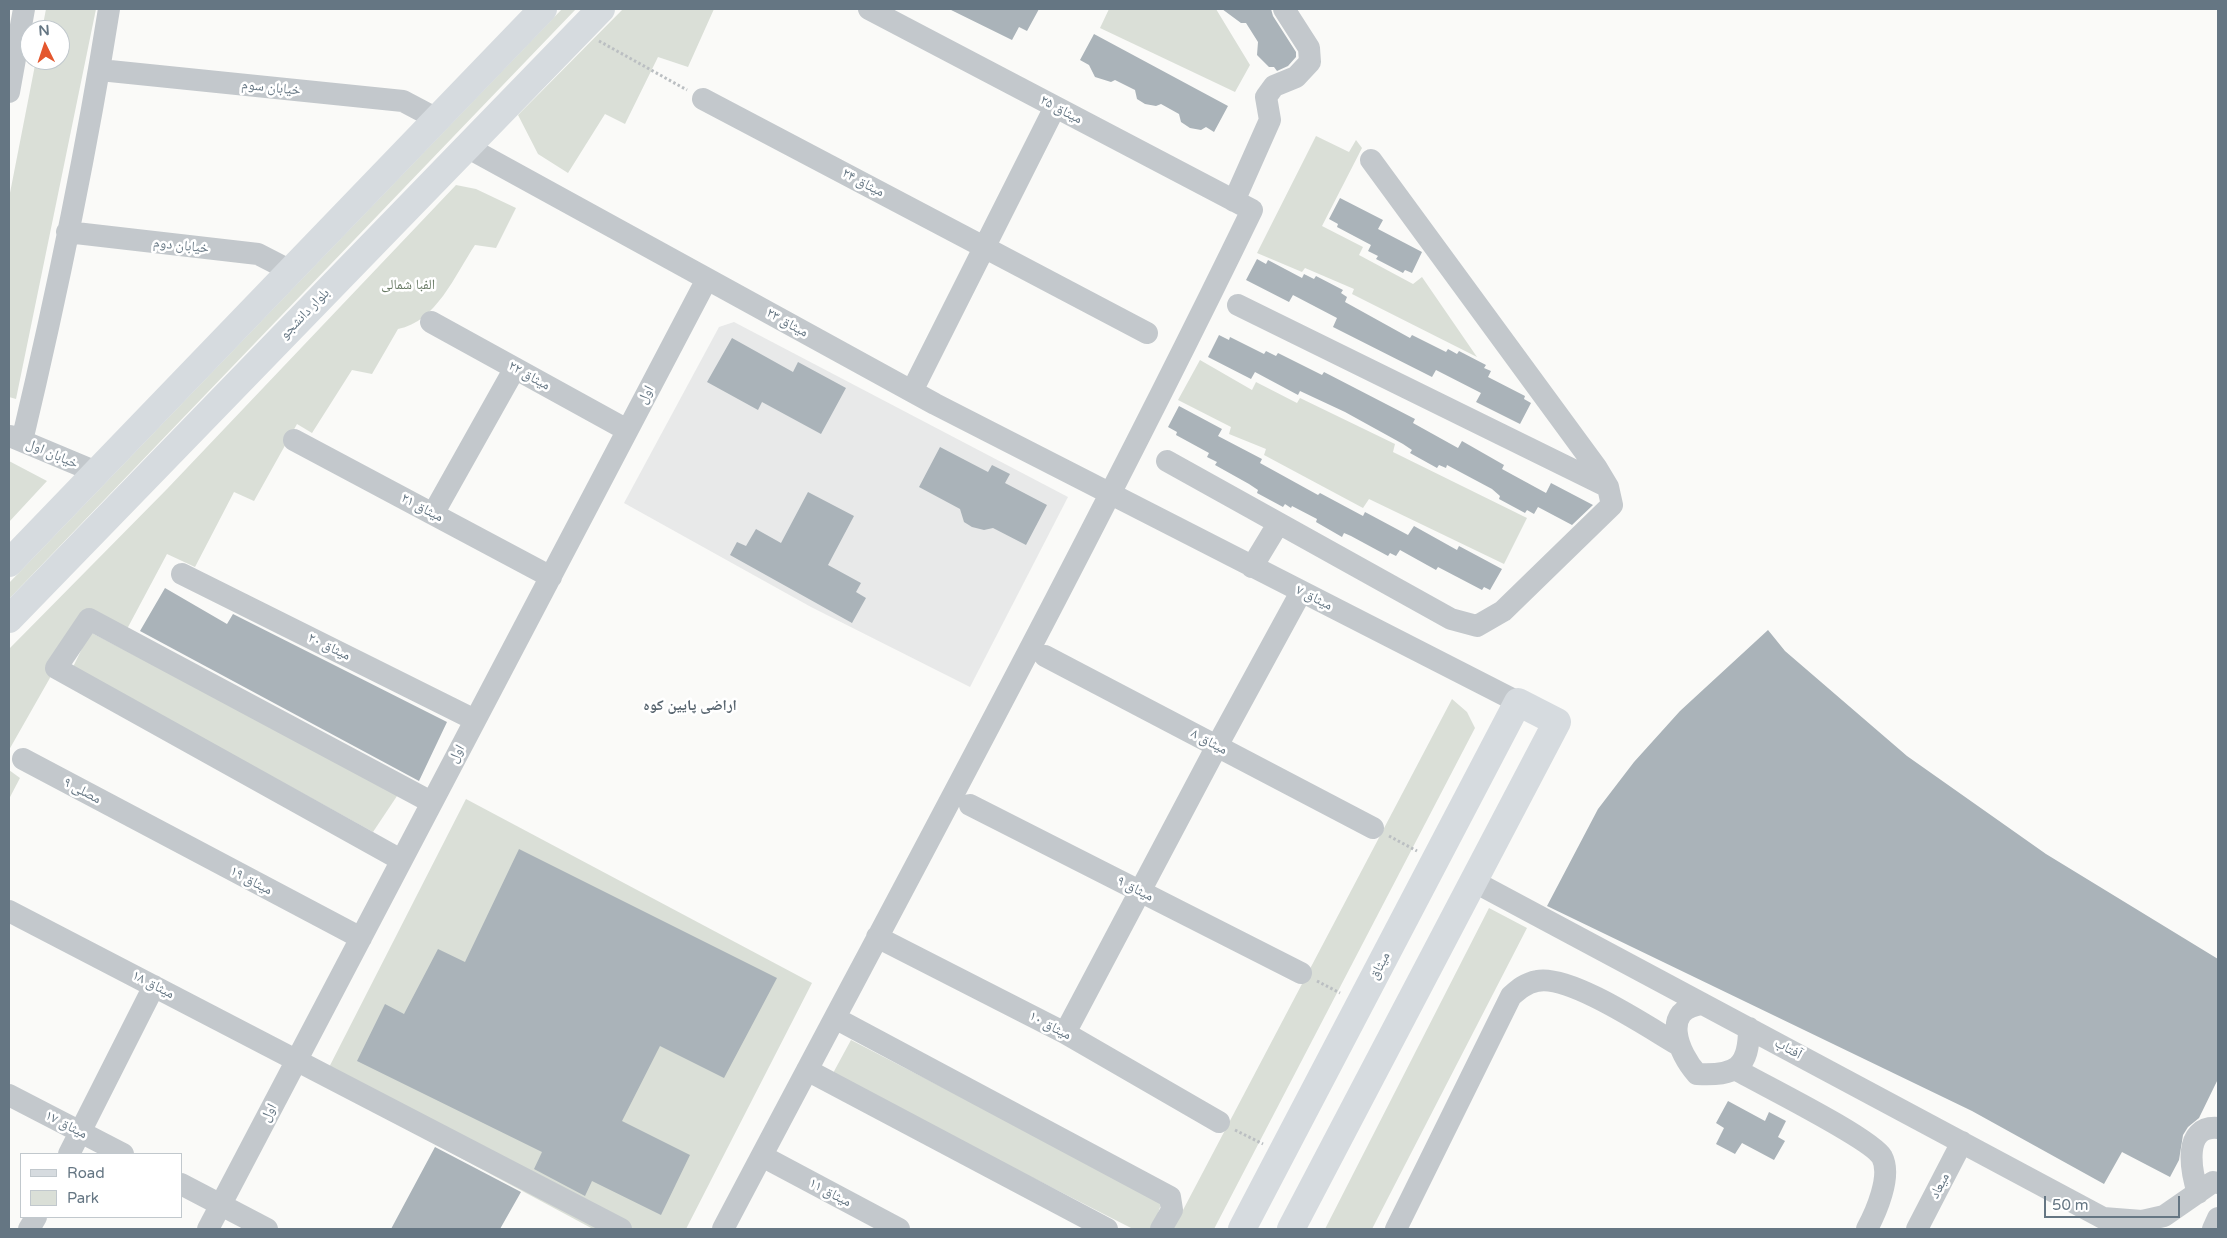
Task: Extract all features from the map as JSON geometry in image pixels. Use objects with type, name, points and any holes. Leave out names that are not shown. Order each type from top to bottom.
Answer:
[{"type":"main road","points":[[9,563],[543,9]]},
{"type":"main road","name":"بلوار دانشجو","points":[[9,619],[601,9]]},
{"type":"main road","points":[[1291,1229],[1557,722],[1518,702]]},
{"type":"main road","name":"میثاق","points":[[1242,1229],[1518,702]]},
{"type":"street","points":[[9,92],[24,9]]},
{"type":"street","points":[[16,438],[48,329],[100,70],[110,9]]},
{"type":"street","name":"میثاق ۲۵","points":[[869,9],[1243,206]]},
{"type":"street","points":[[723,1229],[1182,354],[1243,206],[1270,120],[1266,97],[1274,86],[1296,77],[1310,62],[1309,48],[1284,9]]},
{"type":"street","name":"خیابان سوم","points":[[100,70],[403,101],[437,119]]},
{"type":"street","name":"میثاق ۲۴","points":[[703,99],[1147,334]]},
{"type":"street","points":[[912,391],[1055,107]]},
{"type":"street","name":"میثاق ۲۳","points":[[467,147],[912,391],[1110,494]]},
{"type":"street","points":[[1167,461],[1451,619],[1477,626],[1503,611],[1612,505],[1608,487],[1596,467],[1371,160]]},
{"type":"street","name":"خیابان دوم","points":[[67,232],[258,254],[291,271]]},
{"type":"street","name":"اول","points":[[208,1229],[707,279]]},
{"type":"street","points":[[1238,304],[1608,487]]},
{"type":"street","name":"میثاق ۲۲","points":[[431,322],[627,430]]},
{"type":"street","points":[[433,514],[515,368]]},
{"type":"street","name":"خیابان اول","points":[[16,438],[96,472]]},
{"type":"street","name":"میثاق ۲۱","points":[[294,440],[550,577]]},
{"type":"street","name":"میثاق ۷","points":[[1110,494],[1518,702]]},
{"type":"street","points":[[1252,566],[1278,524]]},
{"type":"street","name":"میثاق ۲۰","points":[[182,574],[476,720]]},
{"type":"street","points":[[1065,1033],[1217,746],[1302,592]]},
{"type":"street","points":[[401,860],[56,668],[89,620],[431,802]]},
{"type":"street","name":"میثاق ۸","points":[[1045,656],[1373,828]]},
{"type":"street","name":"مصلی ۹","points":[[23,759],[142,823]]},
{"type":"street","name":"میثاق ۹","points":[[970,805],[1301,973]]},
{"type":"street","name":"میثاق ۱۹","points":[[142,823],[361,938]]},
{"type":"street","name":"آفتاب","points":[[1473,882],[2103,1218],[2142,1222],[2164,1216],[2198,1193]]},
{"type":"street","name":"میثاق ۱۸","points":[[9,911],[622,1229]]},
{"type":"street","name":"میثاق ۱۰","points":[[877,936],[1065,1033],[1219,1122]]},
{"type":"street","points":[[1396,1229],[1511,996],[1520,987],[1538,980],[1558,982],[1580,989],[1677,1044]]},
{"type":"street","points":[[70,1153],[154,986]]},
{"type":"street","points":[[1703,1004],[1691,1005],[1684,1010],[1677,1026],[1677,1044],[1686,1061],[1697,1074],[1716,1075],[1735,1070],[1746,1058],[1749,1028]]},
{"type":"street","points":[[834,1018],[1170,1197],[1172,1210],[1161,1229]]},
{"type":"street","points":[[807,1070],[1107,1229]]},
{"type":"street","points":[[1735,1070],[1864,1140],[1882,1157],[1885,1183],[1867,1229]]},
{"type":"street","name":"میثاق ۱۷","points":[[9,1095],[121,1153]]},
{"type":"street","points":[[2218,1128],[2209,1128],[2197,1135],[2191,1153],[2190,1169],[2198,1193],[2214,1182],[2218,1183]]},
{"type":"street","name":"میعاد","points":[[1917,1229],[1962,1142]]},
{"type":"street","name":"میثاق ۱۱","points":[[762,1156],[899,1229]]},
{"type":"street","points":[[182,1185],[267,1229]]},
{"type":"street","points":[[29,1229],[35,1218]]},
{"type":"street","points":[[2213,1229],[2218,1218]]},
{"type":"path","points":[[580,31],[703,99]]},
{"type":"path","points":[[1373,828],[1435,860]]},
{"type":"path","points":[[1301,973],[1360,1003]]},
{"type":"path","points":[[1219,1122],[1281,1153]]},
{"type":"shaded area","points":[[734,322],[1068,497],[970,687],[811,607],[624,503],[719,327]]},
{"type":"green space","points":[[46,9],[96,9],[16,399],[9,397],[9,198],[34,70],[70,70],[70,20],[44,20]]},
{"type":"green space","points":[[562,9],[576,9],[9,599],[9,583]]},
{"type":"green space","points":[[623,9],[714,9],[688,67],[658,57],[625,124],[605,114],[568,173],[538,154],[518,115]]},
{"type":"green space","points":[[1109,9],[1216,9],[1250,65],[1235,92],[1100,28]]},
{"type":"green space","points":[[1316,136],[1349,152],[1356,140],[1362,148],[1322,226],[1363,247],[1359,255],[1413,284],[1422,277],[1477,357],[1352,294],[1354,289],[1305,268],[1302,272],[1257,253]]},
{"type":"green space","name":"الفبا شمالی","points":[[456,185],[476,189],[516,208],[496,248],[475,245],[452,283],[434,307],[411,325],[398,329],[372,374],[352,370],[312,433],[297,424],[254,501],[234,492],[195,567],[167,554],[127,629],[84,618],[9,750],[9,649],[167,489]]},
{"type":"green space","points":[[1200,360],[1252,390],[1256,382],[1297,403],[1300,398],[1395,444],[1393,452],[1527,518],[1504,564],[1369,499],[1363,508],[1264,455],[1266,449],[1229,434],[1231,427],[1178,400]]},
{"type":"green space","points":[[9,461],[47,481],[9,522]]},
{"type":"green space","points":[[90,632],[399,793],[373,832],[73,667]]},
{"type":"green space","points":[[1452,699],[1467,712],[1475,728],[1214,1229],[1173,1229]]},
{"type":"green space","points":[[9,770],[20,778],[9,799]]},
{"type":"green space","points":[[466,799],[812,983],[686,1229],[593,1229],[321,1083]]},
{"type":"green space","points":[[1489,908],[1527,928],[1372,1229],[1325,1229]]},
{"type":"green space","points":[[851,1040],[1162,1201],[1153,1229],[1133,1229],[832,1075]]},
{"type":"building","points":[[949,9],[1039,9],[1027,31],[1019,27],[1012,40]]},
{"type":"building","points":[[1222,9],[1271,9],[1273,16],[1296,52],[1296,57],[1288,66],[1277,71],[1274,67],[1269,67],[1257,55],[1258,42],[1246,23],[1241,23]]},
{"type":"building","points":[[1094,34],[1228,106],[1214,132],[1206,127],[1201,130],[1190,128],[1181,122],[1179,114],[1161,104],[1156,106],[1145,104],[1137,99],[1135,90],[1115,80],[1111,82],[1095,77],[1089,65],[1080,60]]},
{"type":"building","points":[[1340,198],[1383,220],[1378,229],[1422,252],[1412,273],[1405,270],[1403,273],[1376,259],[1378,256],[1368,251],[1371,245],[1337,227],[1338,224],[1329,219]]},
{"type":"building","points":[[1257,259],[1266,264],[1268,260],[1302,278],[1304,274],[1314,279],[1316,276],[1343,290],[1341,293],[1347,297],[1345,302],[1410,338],[1412,335],[1446,352],[1448,349],[1457,354],[1459,351],[1486,365],[1484,368],[1491,371],[1488,377],[1525,396],[1524,399],[1531,403],[1520,424],[1476,402],[1481,393],[1436,370],[1432,377],[1333,327],[1337,318],[1293,295],[1289,302],[1246,280]]},
{"type":"building","points":[[1219,335],[1229,340],[1230,337],[1264,354],[1266,351],[1276,356],[1278,353],[1322,375],[1324,372],[1415,419],[1413,423],[1458,448],[1462,441],[1504,465],[1502,469],[1546,493],[1551,483],[1593,505],[1572,525],[1538,507],[1534,514],[1527,510],[1525,513],[1499,499],[1500,496],[1492,489],[1447,465],[1446,468],[1439,465],[1437,468],[1410,453],[1412,450],[1403,444],[1345,412],[1300,391],[1298,395],[1255,372],[1251,379],[1208,357]]},
{"type":"building","points":[[732,338],[793,372],[798,362],[846,388],[821,434],[762,402],[758,410],[707,382]]},
{"type":"building","points":[[1179,406],[1222,429],[1218,436],[1262,459],[1260,463],[1318,495],[1320,493],[1363,516],[1365,512],[1408,535],[1414,526],[1457,550],[1459,546],[1502,569],[1490,590],[1484,587],[1482,590],[1438,567],[1436,570],[1400,550],[1396,556],[1390,553],[1388,556],[1344,533],[1342,537],[1316,522],[1317,519],[1292,506],[1291,508],[1285,504],[1283,507],[1257,493],[1258,490],[1249,484],[1215,465],[1217,462],[1207,457],[1209,453],[1176,435],[1177,432],[1168,427]]},
{"type":"building","points":[[940,447],[988,472],[992,465],[1010,474],[1005,483],[1047,505],[1026,545],[993,528],[984,530],[972,527],[964,522],[960,509],[919,487]]},
{"type":"building","points":[[808,492],[854,516],[828,565],[861,583],[856,592],[866,598],[852,623],[730,555],[737,542],[746,546],[756,529],[781,543]]},
{"type":"building","points":[[165,588],[227,624],[233,614],[447,722],[419,781],[140,631]]},
{"type":"building","points":[[1768,630],[1785,651],[1907,756],[2046,854],[2218,959],[2218,1079],[2199,1118],[2188,1127],[2183,1135],[2179,1160],[2170,1177],[2122,1152],[2104,1184],[1972,1111],[1547,906],[1598,809],[1634,762],[1680,711]]},
{"type":"building","points":[[519,849],[777,978],[724,1078],[660,1046],[622,1121],[690,1155],[661,1215],[592,1181],[585,1196],[534,1169],[542,1152],[357,1061],[385,1004],[404,1014],[438,949],[465,962]]},
{"type":"building","points":[[1728,1101],[1765,1121],[1769,1112],[1786,1121],[1778,1137],[1785,1141],[1774,1160],[1742,1143],[1735,1154],[1716,1144],[1724,1128],[1716,1123]]},
{"type":"building","points":[[435,1147],[521,1192],[500,1229],[391,1229]]},
{"type":"district","name":"اراضی پایین کوه","points":[[690,706]]}]
